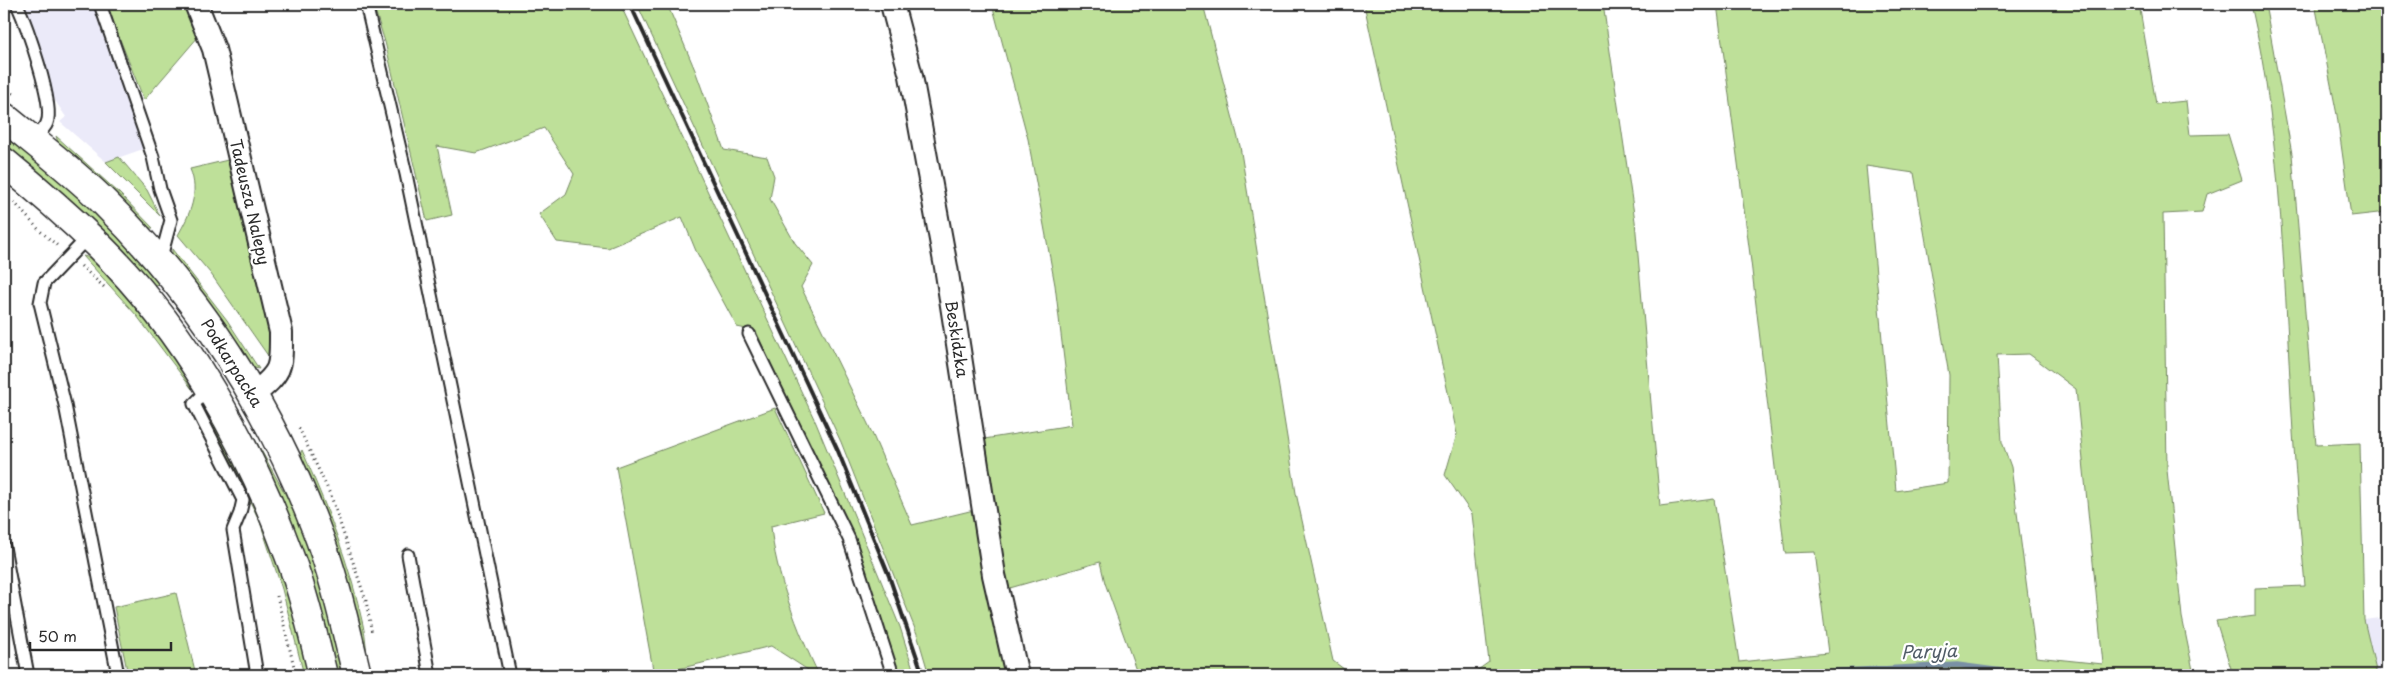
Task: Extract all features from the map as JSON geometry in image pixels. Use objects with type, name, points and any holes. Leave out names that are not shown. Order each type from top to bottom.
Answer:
[{"type":"highway","name":"Podkarpacka","points":[[4,117],[104,202],[160,261],[219,339],[254,394],[285,454],[316,527],[328,564],[357,675]]},
{"type":"highway","name":"Podkarpacka","points":[[4,162],[88,237],[155,310],[210,389],[251,463],[269,501],[290,557],[323,675]]},
{"type":"highway","points":[[155,310],[156,295],[160,293],[166,294],[193,327],[219,339]]},
{"type":"street","name":"Tadeusza Nalepy","points":[[196,4],[214,49],[281,332],[280,364],[272,378],[254,394]]},
{"type":"street","name":"Beskidzka","points":[[892,4],[911,76],[946,268],[994,575],[1017,675]]},
{"type":"lane","points":[[16,4],[24,22],[49,104],[47,123],[32,140]]},
{"type":"lane","points":[[100,4],[153,157],[160,189],[171,220],[160,261]]},
{"type":"lane","points":[[366,4],[406,174],[510,675]]},
{"type":"lane","points":[[88,237],[68,255],[44,283],[40,303],[65,406],[118,675]]},
{"type":"lane","points":[[749,334],[849,539],[893,675]]},
{"type":"lane","points":[[210,389],[194,404],[243,500],[233,530],[257,675]]},
{"type":"lane","points":[[4,547],[28,675]]},
{"type":"lane","points":[[408,555],[430,675]]},
{"type":"path","points":[[10,198],[39,230],[105,288]]},
{"type":"path","points":[[275,587],[296,675]]},
{"type":"shaded area","points":[[23,4],[94,4],[146,148],[106,162],[60,122],[66,117],[54,99]]},
{"type":"shaded area","points":[[2387,617],[2387,675],[2377,675],[2364,620]]},
{"type":"green space","points":[[106,4],[185,4],[198,37],[144,100]]},
{"type":"green space","points":[[373,4],[620,4],[816,423],[900,627],[915,675],[899,675],[854,537],[809,450],[756,331],[737,327],[696,251],[682,217],[608,248],[557,242],[539,214],[566,194],[574,174],[544,128],[476,153],[437,146],[452,215],[427,221],[385,42]]},
{"type":"green space","points":[[637,4],[667,4],[695,70],[724,150],[767,157],[774,176],[770,199],[795,243],[813,265],[801,287],[868,424],[912,525],[978,509],[1012,675],[929,675],[917,634],[841,442]]},
{"type":"green space","points":[[992,4],[1203,4],[1240,146],[1296,493],[1333,661],[1352,675],[1138,675],[1105,583],[1100,562],[1003,590],[978,440],[1072,425],[1055,285],[1028,139]]},
{"type":"green space","points":[[1364,4],[1603,4],[1635,221],[1660,506],[1714,499],[1739,662],[1828,653],[1815,552],[1785,553],[1751,262],[1717,4],[2139,4],[2156,104],[2186,101],[2190,135],[2228,134],[2242,180],[2207,194],[2202,212],[2163,214],[2167,470],[2182,617],[2194,675],[1419,675],[1475,672],[1489,662],[1472,514],[1445,475],[1457,434]],"holes":[[[1866,166],[1914,173],[1949,375],[1948,483],[1896,491]],[[2029,354],[2076,389],[2103,664],[2036,657],[2011,467],[2002,442],[1997,355]]]},
{"type":"green space","points":[[2251,4],[2265,4],[2292,154],[2316,445],[2360,443],[2364,620],[2377,675],[2233,675],[2216,621],[2255,616],[2255,588],[2305,586],[2294,451],[2281,217],[2276,163],[2262,57]]},
{"type":"green space","points":[[2315,4],[2387,4],[2387,212],[2351,216],[2337,115]]},
{"type":"green space","points":[[4,130],[97,212],[160,284],[149,286],[40,177],[4,147]]},
{"type":"green space","points":[[56,136],[120,194],[153,228],[143,228],[59,146]]},
{"type":"green space","points":[[119,157],[147,190],[160,216],[106,162]]},
{"type":"green space","points":[[232,159],[272,330],[271,360],[211,274],[178,235],[190,211],[194,195],[193,178],[190,169]]},
{"type":"green space","points":[[172,249],[227,320],[259,369],[249,367],[172,256]]},
{"type":"green space","points":[[83,256],[95,259],[125,290],[193,380],[192,389],[137,316]]},
{"type":"green space","points":[[202,352],[235,403],[304,528],[347,675],[333,675]]},
{"type":"green space","points":[[209,406],[268,527],[312,675],[304,675],[282,589],[260,522],[206,411]]},
{"type":"green space","points":[[775,408],[824,513],[771,526],[773,544],[782,582],[803,640],[819,675],[808,675],[808,670],[771,646],[654,675],[616,467]]},
{"type":"green space","points":[[302,450],[329,514],[352,580],[364,630],[368,663],[298,459]]},
{"type":"green space","points":[[176,593],[196,675],[128,675],[114,607]]},
{"type":"waterway","name":"Paryja","points":[[1767,675],[1957,665],[2032,675]]},
{"type":"railway","points":[[630,4],[838,451],[889,576],[923,675]]}]
